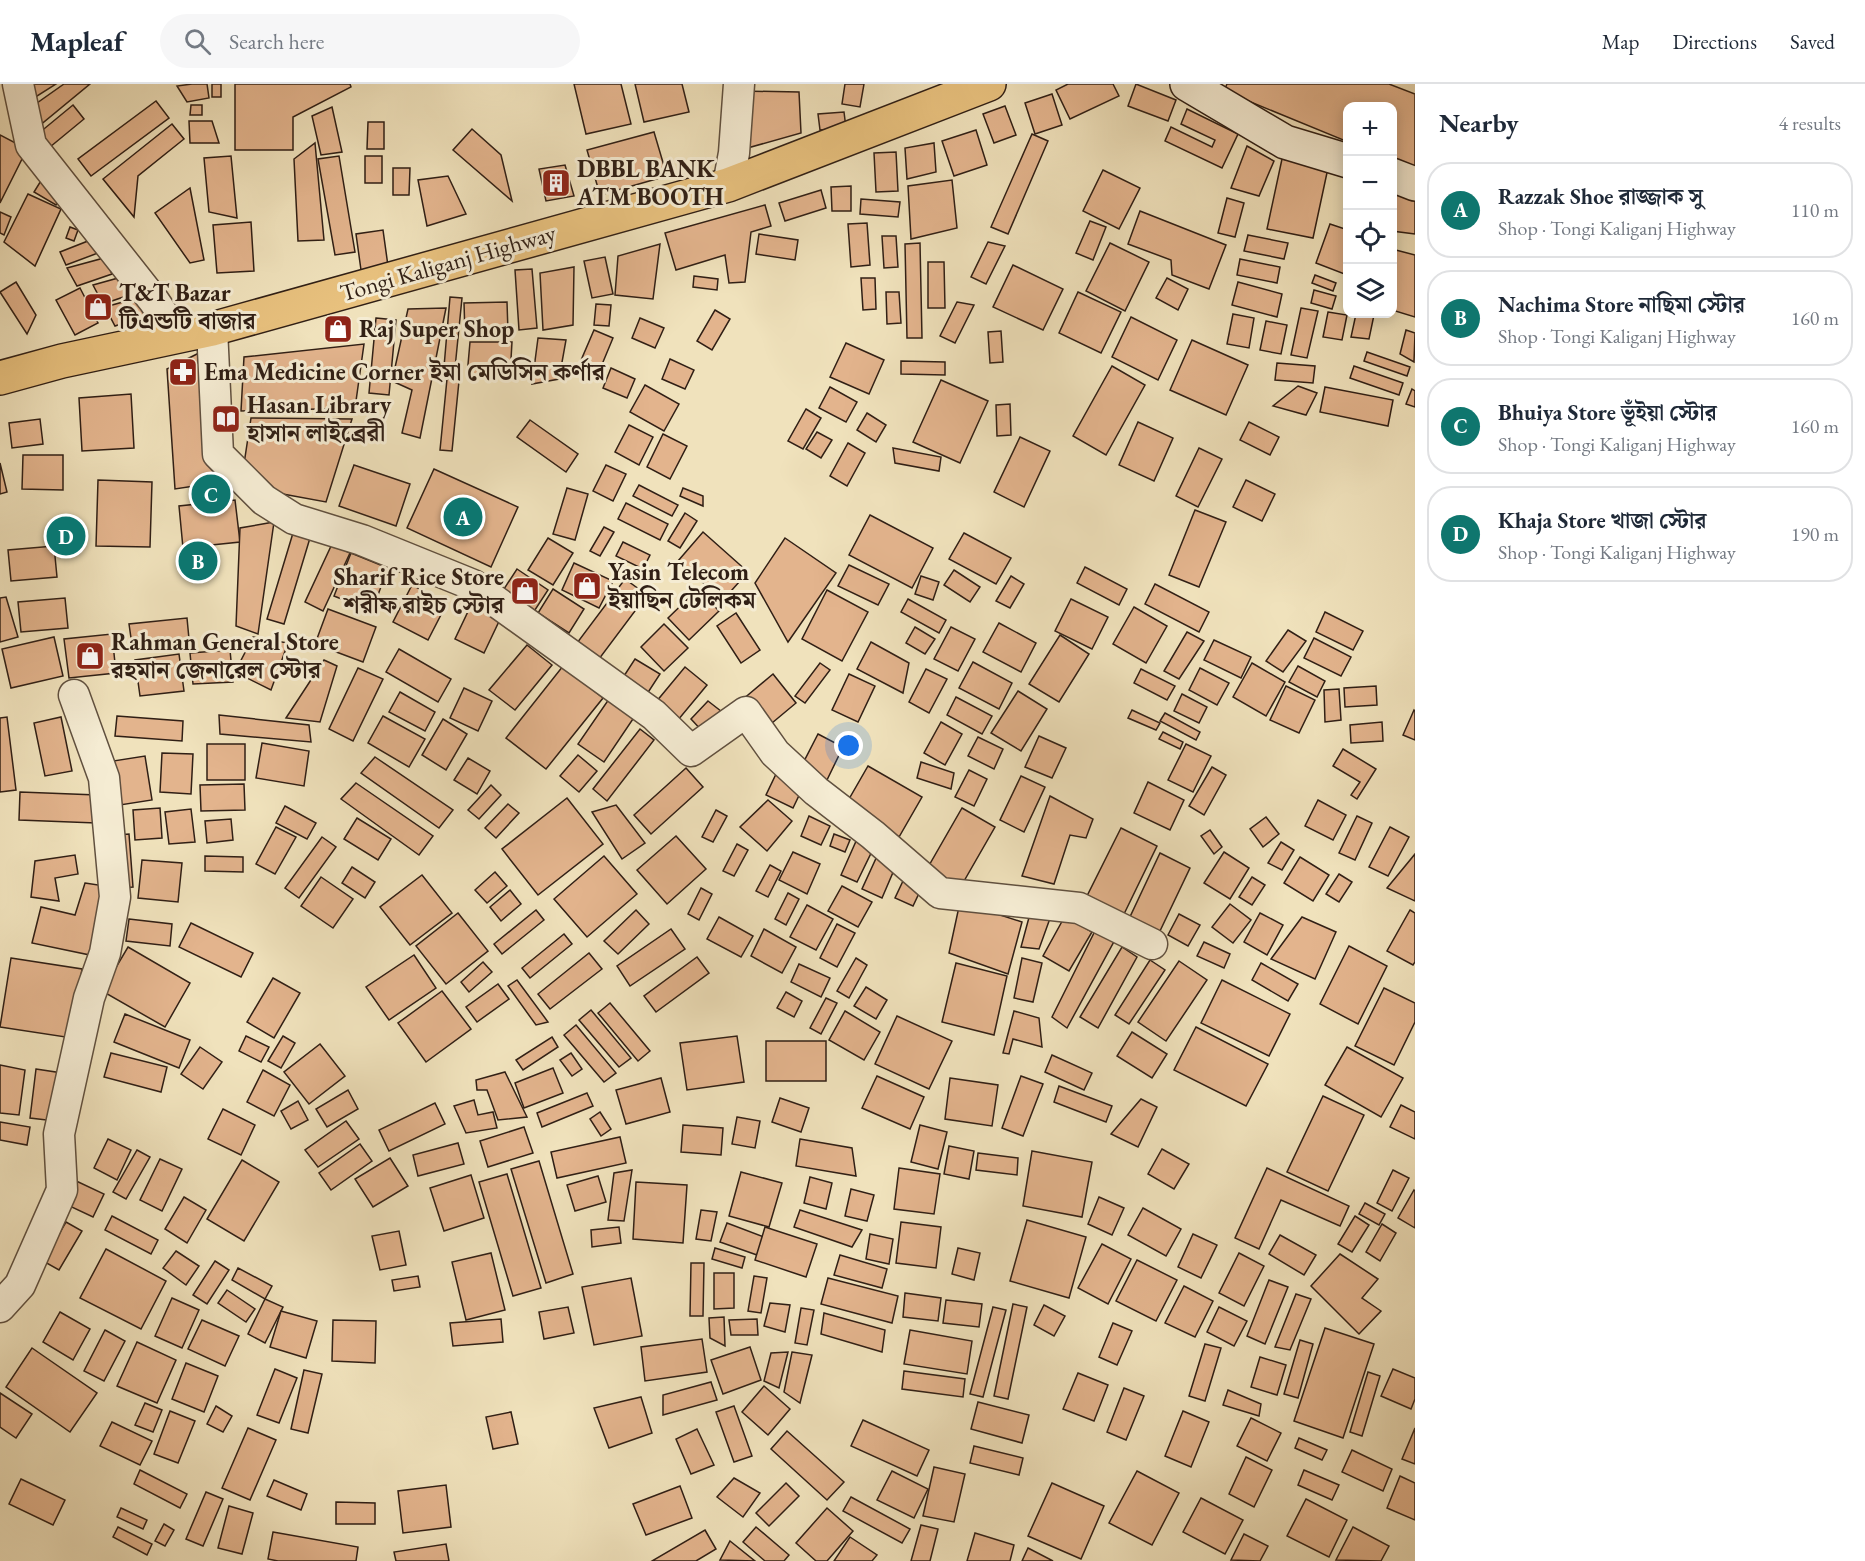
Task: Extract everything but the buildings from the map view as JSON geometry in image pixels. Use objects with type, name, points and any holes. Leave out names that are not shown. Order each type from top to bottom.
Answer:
[{"type":"main road","name":"Tongi Kaliganj Highway","points":[[0,378],[62,361],[212,330],[728,185],[989,84]]},
{"type":"street","points":[[18,84],[31,145],[140,282],[177,337]]},
{"type":"street","points":[[728,185],[734,153],[740,84]]},
{"type":"street","points":[[1187,84],[1285,142],[1343,160]]},
{"type":"street","points":[[1397,177],[1415,184]]},
{"type":"street","points":[[212,330],[218,454],[264,500],[294,519],[362,540],[473,585],[654,715],[691,751],[746,712],[775,753],[816,791],[873,835],[940,893],[1079,908],[1152,944]]},
{"type":"street","points":[[0,1307],[20,1285],[62,1190],[59,1134],[88,998],[105,953],[116,897],[104,778],[74,695]]},
{"type":"place","name":"DBBL BANK ATM BOOTH","points":[[556,183]]},
{"type":"place","name":"T&T Bazar টিএন্ডটি বাজার","points":[[98,307]]},
{"type":"place","name":"Raj Super Shop","points":[[338,329]]},
{"type":"place","name":"Ema Medicine Corner ইমা মেডিসিন কর্ণার","points":[[183,372]]},
{"type":"place","name":"Hasan Library হাসান লাইব্রেরী","points":[[226,419]]},
{"type":"place","name":"Bhuiya Store ভূঁইয়া স্টোর","points":[[211,494]]},
{"type":"place","name":"Razzak Shoe রাজ্জাক সু","points":[[463,517]]},
{"type":"place","name":"Khaja Store খাজা স্টোর","points":[[66,536]]},
{"type":"place","name":"Nachima Store নাছিমা স্টোর","points":[[198,561]]},
{"type":"place","name":"Yasin Telecom ইয়াছিন টেলিকম","points":[[587,586]]},
{"type":"place","name":"Sharif Rice Store শরীফ রাইচ স্টোর","points":[[525,591]]},
{"type":"place","name":"Rahman General Store রহমান জেনারেল স্টোর","points":[[90,656]]}]
